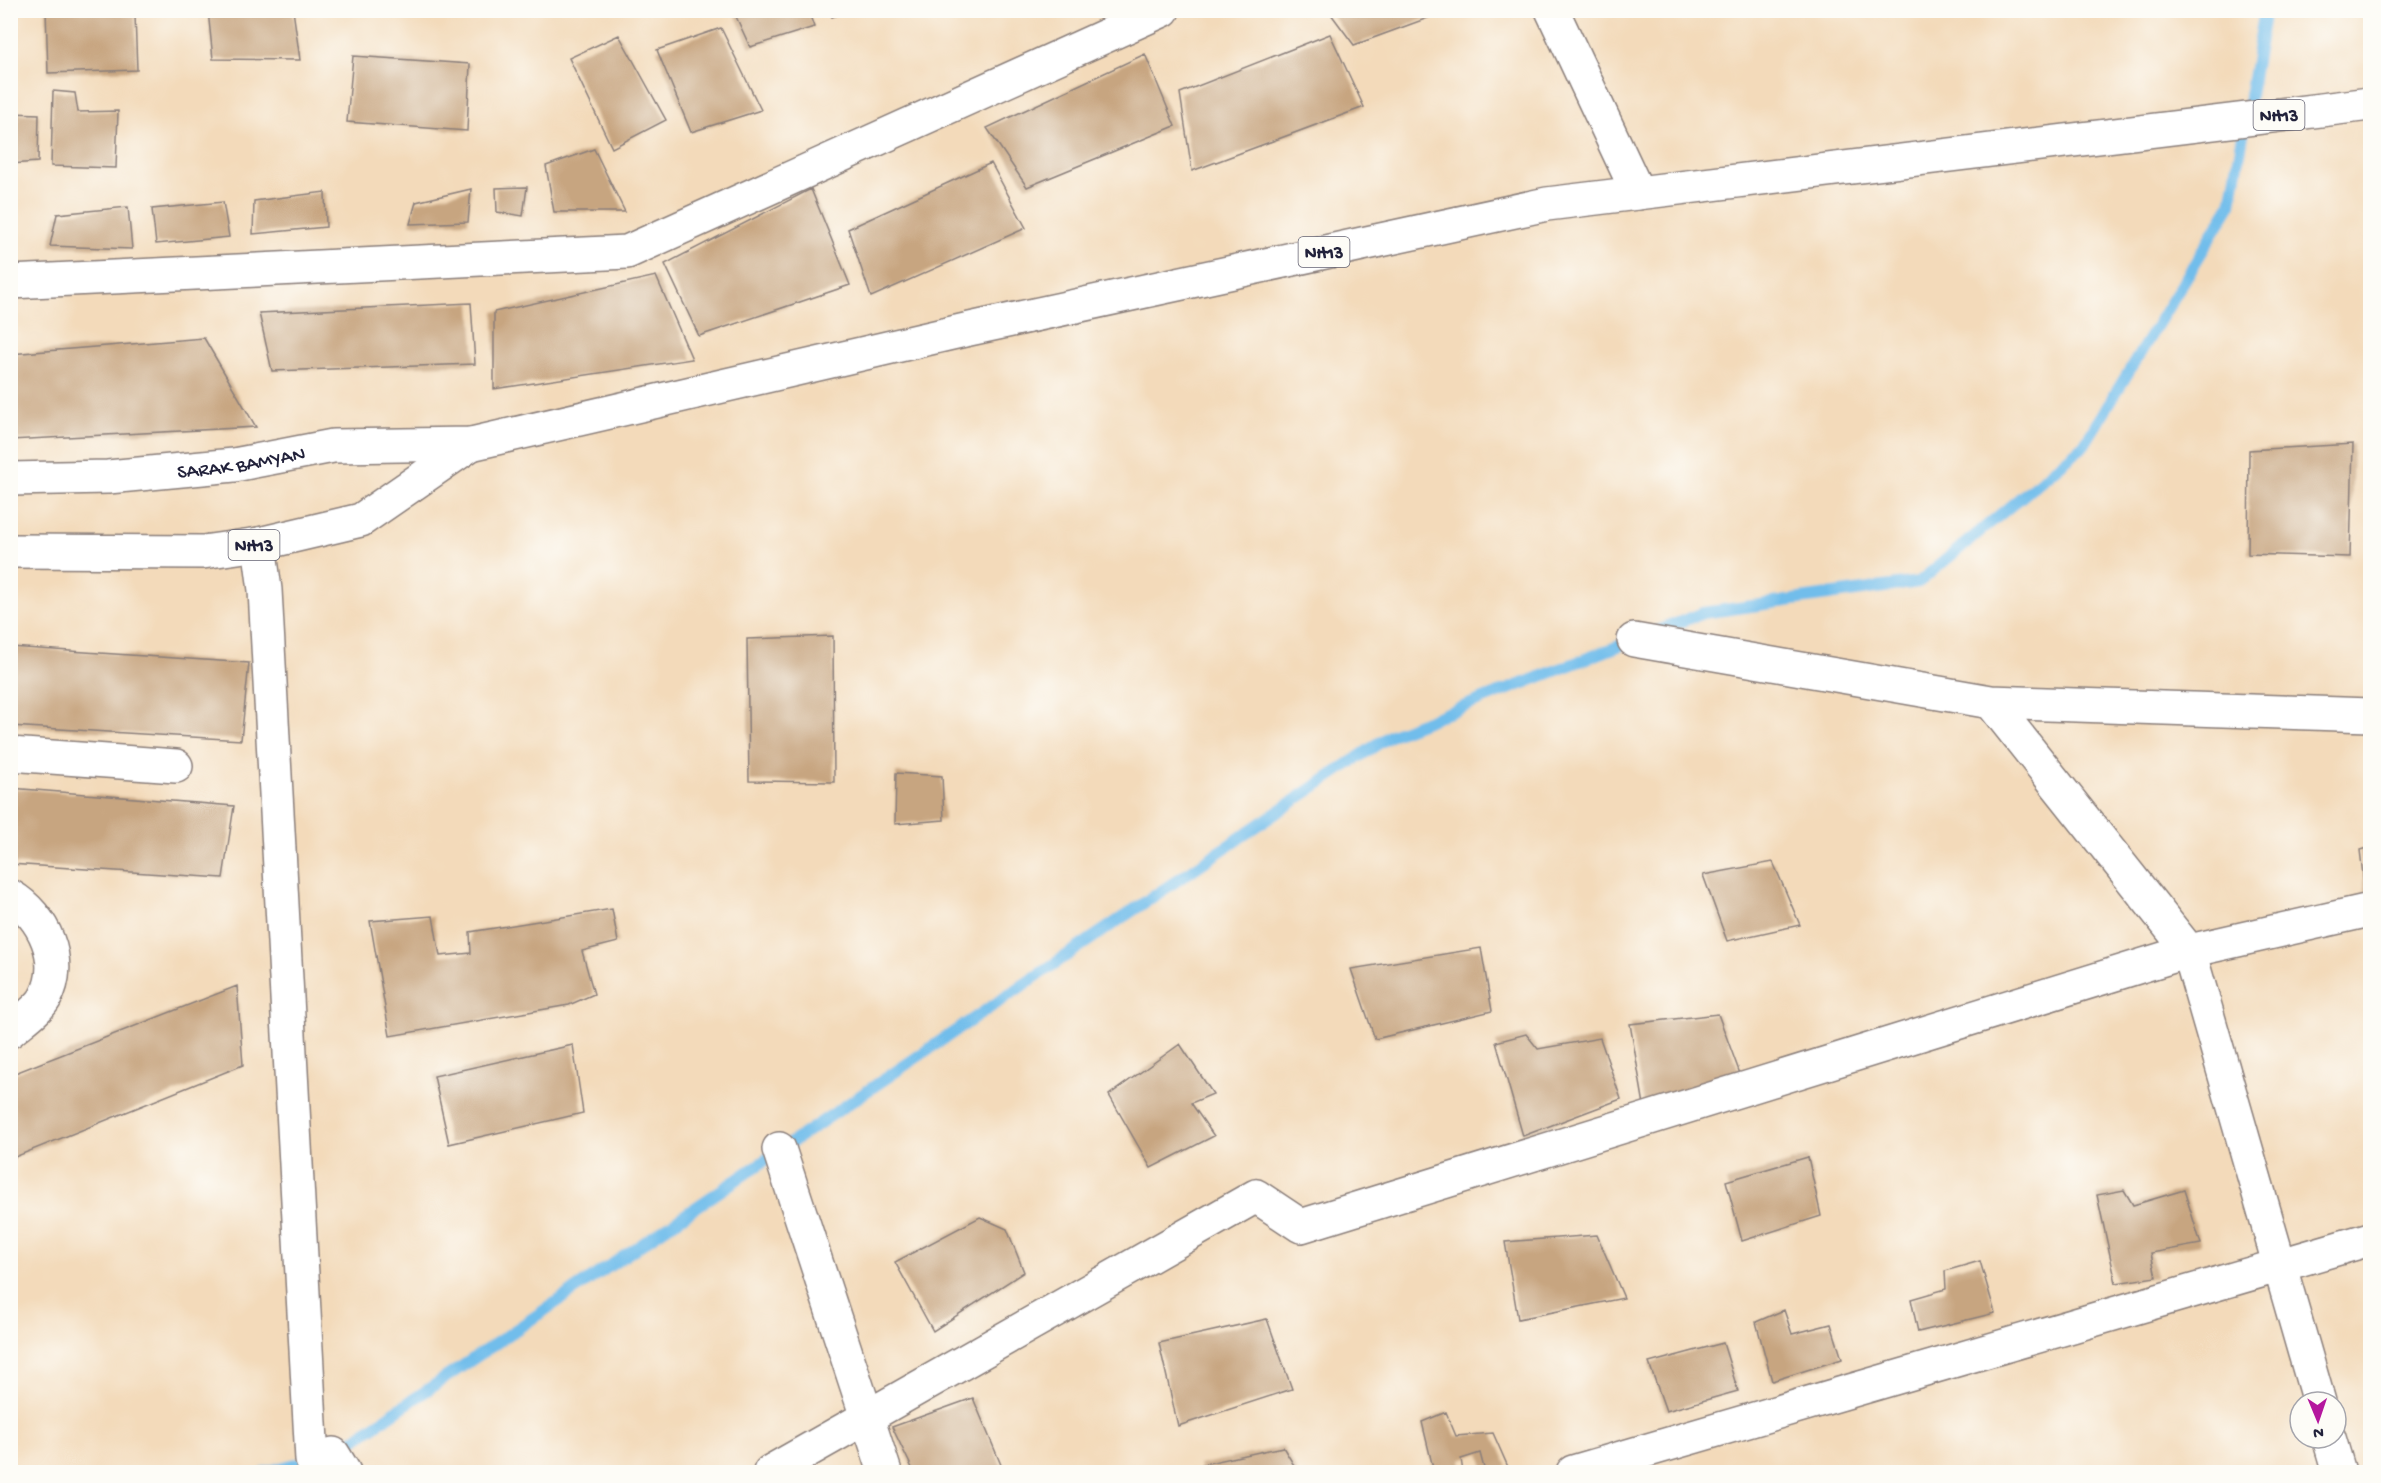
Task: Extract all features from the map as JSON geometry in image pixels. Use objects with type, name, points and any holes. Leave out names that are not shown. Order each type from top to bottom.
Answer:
[{"type":"street","points":[[10,282],[627,252],[1163,10]]},
{"type":"street","points":[[1552,10],[1638,193]]},
{"type":"street","name":"NH13","points":[[10,551],[203,552],[259,544],[361,520],[471,444],[965,330],[1547,204],[2370,104]]},
{"type":"street","name":"SARAK BAMYAN","points":[[10,479],[108,477],[234,465],[333,446],[471,444]]},
{"type":"street","points":[[259,544],[265,590],[330,1462]]},
{"type":"street","points":[[1634,640],[1991,702],[2370,715]]},
{"type":"street","points":[[1991,702],[2189,951],[2315,1390]]},
{"type":"street","points":[[10,754],[177,766]]},
{"type":"street","points":[[10,896],[36,918],[48,939],[53,963],[51,980],[44,1000],[10,1031]]},
{"type":"street","points":[[770,1473],[1256,1196],[1301,1226],[2189,951],[2370,910]]},
{"type":"street","points":[[779,1149],[885,1473]]},
{"type":"street","points":[[1574,1473],[2370,1239]]},
{"type":"street","points":[[2332,1450],[2339,1473]]},
{"type":"building","points":[[46,10],[112,10],[113,14],[135,15],[137,70],[48,73]]},
{"type":"building","points":[[208,10],[293,10],[300,60],[213,59]]},
{"type":"building","points":[[733,10],[808,10],[814,27],[750,47]]},
{"type":"building","points":[[828,10],[849,10],[849,11],[832,17]]},
{"type":"building","points":[[1328,10],[1447,10],[1447,11],[1354,45]]},
{"type":"building","points":[[721,28],[761,110],[691,132],[657,50]]},
{"type":"building","points":[[1330,34],[1364,107],[1192,171],[1180,93]]},
{"type":"building","points":[[619,35],[666,120],[612,148],[569,58]]},
{"type":"building","points":[[1145,54],[1175,126],[1027,187],[987,128]]},
{"type":"building","points":[[353,56],[470,64],[467,131],[347,122]]},
{"type":"building","points":[[53,91],[75,93],[78,112],[118,111],[116,168],[51,166]]},
{"type":"building","points":[[10,113],[39,114],[38,162],[10,164]]},
{"type":"building","points":[[594,149],[625,212],[554,212],[546,166]]},
{"type":"building","points":[[991,163],[1026,228],[871,297],[848,229]]},
{"type":"building","points":[[527,187],[523,216],[497,212],[496,188]]},
{"type":"building","points":[[471,189],[468,222],[410,224],[416,202]]},
{"type":"building","points":[[811,189],[850,285],[699,336],[665,264]]},
{"type":"building","points":[[325,192],[326,227],[253,234],[254,201]]},
{"type":"building","points":[[223,202],[229,237],[156,244],[152,209]]},
{"type":"building","points":[[128,207],[132,249],[50,246],[57,214]]},
{"type":"building","points":[[656,276],[692,359],[494,389],[494,312]]},
{"type":"building","points":[[471,303],[475,364],[272,371],[259,313]]},
{"type":"building","points":[[204,338],[256,427],[10,440],[10,354]]},
{"type":"building","points":[[2353,444],[2350,557],[2248,554],[2249,450]]},
{"type":"building","points":[[833,636],[834,782],[749,781],[747,639]]},
{"type":"building","points":[[10,647],[249,663],[241,740],[10,726]]},
{"type":"building","points":[[896,773],[942,776],[944,820],[895,824]]},
{"type":"building","points":[[10,788],[234,806],[223,878],[10,864]]},
{"type":"building","points":[[2370,847],[2370,890],[2365,892],[2360,850]]},
{"type":"building","points":[[1773,862],[1800,925],[1727,941],[1703,875]]},
{"type":"building","points":[[612,909],[618,942],[582,951],[594,994],[569,1005],[390,1036],[370,921],[433,916],[440,956],[471,953],[470,932]]},
{"type":"building","points":[[1481,948],[1492,1011],[1375,1039],[1351,969]]},
{"type":"building","points":[[237,986],[243,1065],[10,1159],[10,1075]]},
{"type":"building","points":[[1718,1014],[1743,1082],[1644,1105],[1630,1024]]},
{"type":"building","points":[[1526,1034],[1538,1049],[1600,1038],[1621,1099],[1523,1136],[1496,1042]]},
{"type":"building","points":[[1180,1044],[1213,1094],[1191,1103],[1214,1136],[1151,1168],[1109,1095]]},
{"type":"building","points":[[573,1045],[583,1113],[449,1144],[434,1076]]},
{"type":"building","points":[[1808,1157],[1821,1216],[1742,1241],[1726,1181]]},
{"type":"building","points":[[2124,1190],[2133,1205],[2184,1190],[2201,1244],[2151,1253],[2156,1277],[2116,1283],[2097,1195]]},
{"type":"building","points":[[980,1217],[1007,1229],[1024,1272],[933,1331],[895,1262]]},
{"type":"building","points":[[1597,1235],[1624,1298],[1518,1319],[1505,1242]]},
{"type":"building","points":[[1980,1261],[1995,1313],[1918,1332],[1911,1299],[1946,1289],[1945,1271]]},
{"type":"building","points":[[1784,1310],[1792,1334],[1831,1324],[1842,1359],[1772,1381],[1756,1322]]},
{"type":"building","points":[[1267,1319],[1292,1389],[1178,1426],[1159,1343]]},
{"type":"building","points":[[1723,1343],[1738,1391],[1666,1411],[1649,1363]]},
{"type":"building","points":[[973,1398],[1004,1472],[914,1472],[892,1427]]},
{"type":"building","points":[[1446,1412],[1456,1436],[1493,1433],[1508,1467],[1485,1472],[1480,1453],[1461,1459],[1463,1472],[1434,1472],[1422,1422]]},
{"type":"building","points":[[1283,1447],[1298,1472],[1201,1472],[1199,1465]]},
{"type":"waterway","points":[[1650,634],[1703,613],[1919,582],[2084,445],[2231,204],[2265,10]]},
{"type":"waterway","points":[[333,1454],[1391,735],[1634,640]]},
{"type":"waterway","points":[[266,1472],[311,1460]]}]
